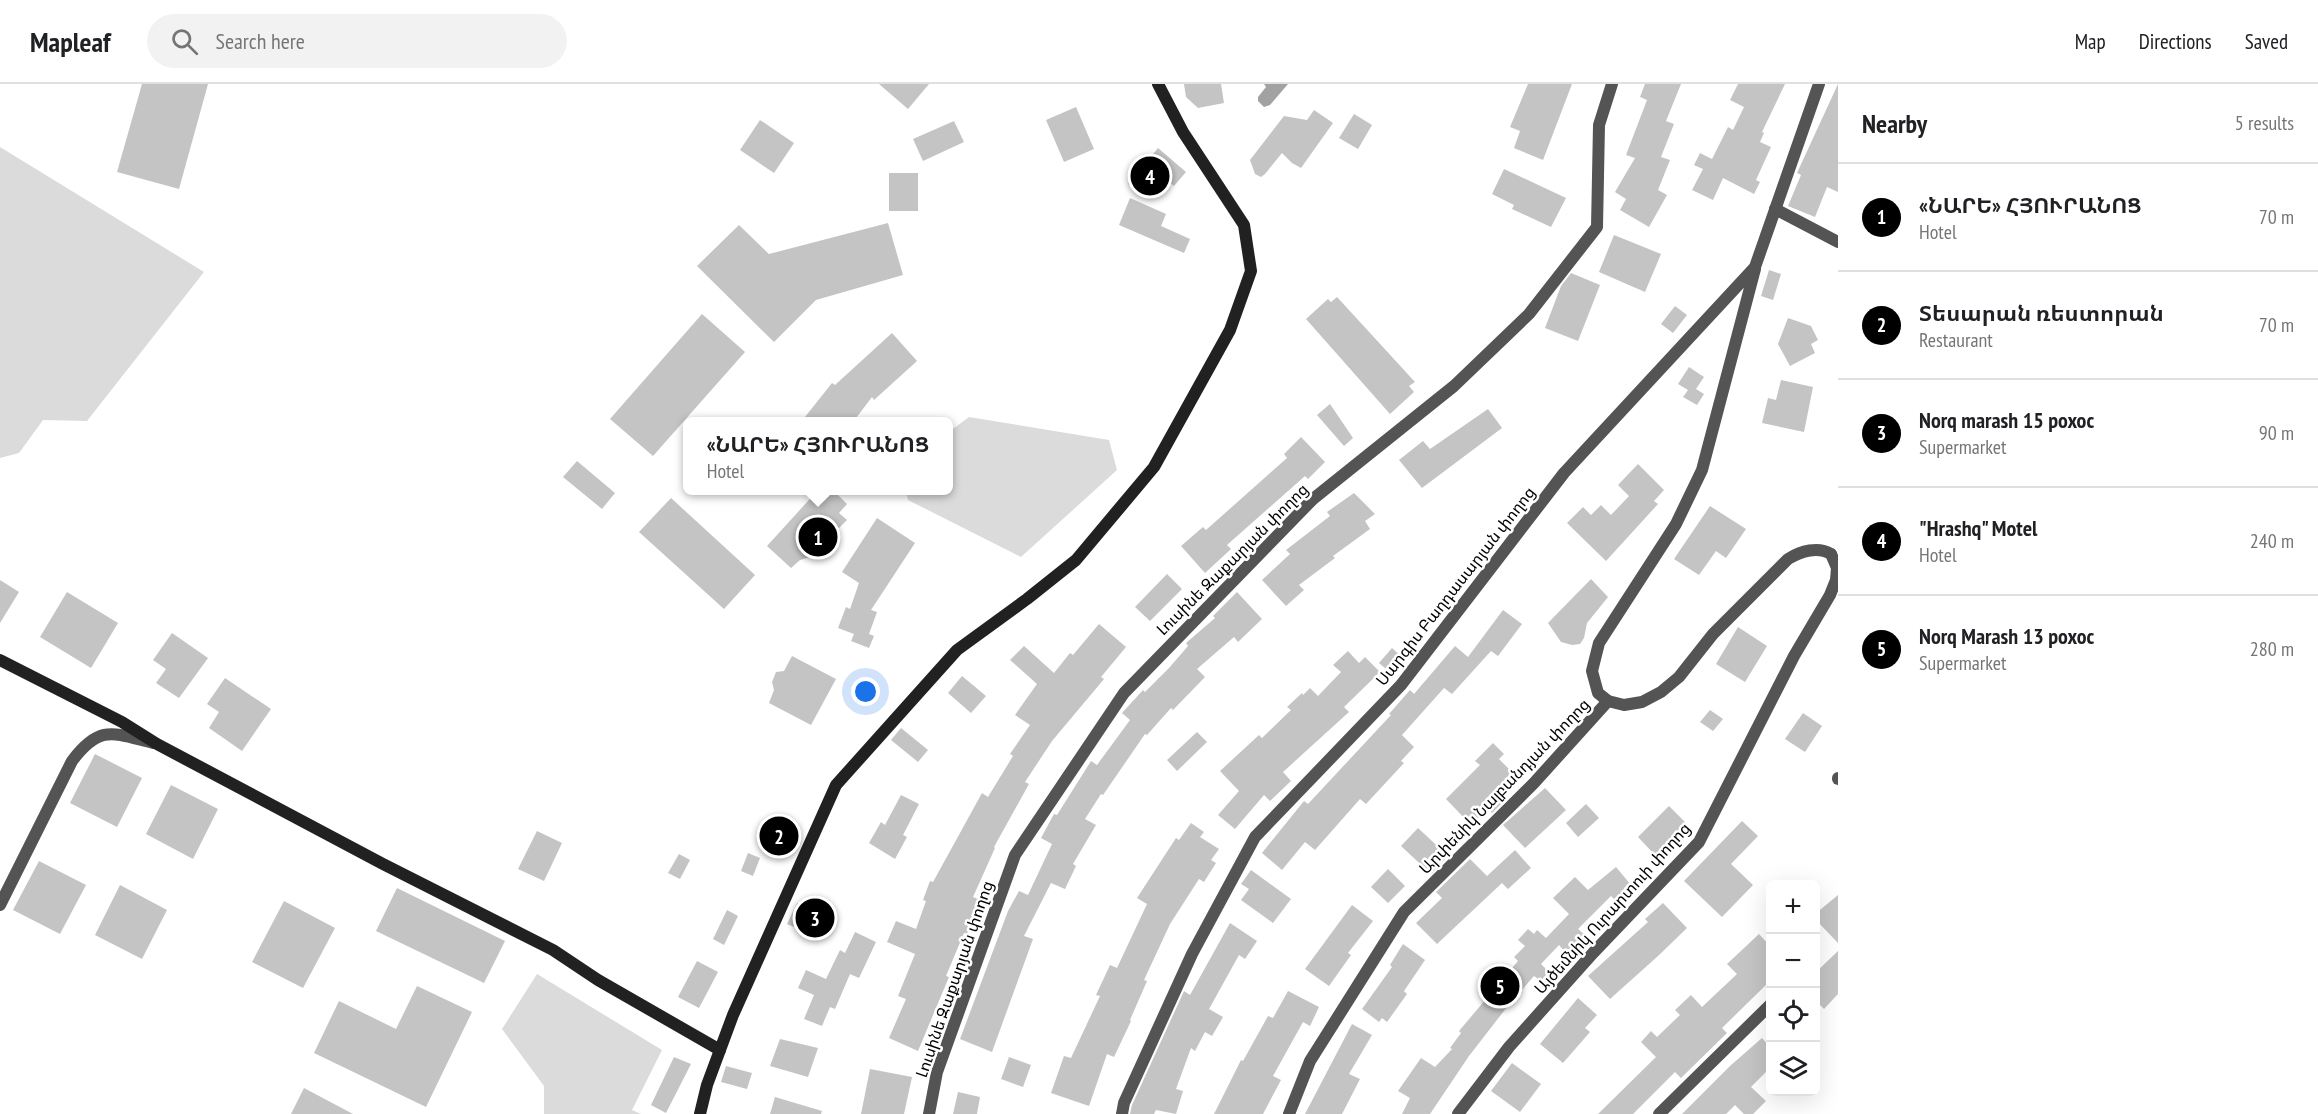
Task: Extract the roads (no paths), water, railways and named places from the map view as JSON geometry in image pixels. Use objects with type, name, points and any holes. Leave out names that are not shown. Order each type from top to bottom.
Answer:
[{"type":"main road","points":[[700,1114],[707,1085],[758,955],[836,785],[957,650],[1076,560],[1154,467],[1230,330],[1251,271],[1244,225],[1183,132],[1158,84]]},
{"type":"main road","points":[[0,660],[122,722],[157,744],[383,864],[554,950],[598,980],[720,1050]]},
{"type":"street","name":"Լուսինե Զաքարյան փողոց","points":[[929,1114],[937,1072],[1015,855],[1124,693],[1313,499],[1454,386],[1529,314],[1577,254],[1597,227],[1599,125],[1612,84]]},
{"type":"street","name":"Սարգիս Բաղդասարյան փողոց","points":[[1122,1114],[1124,1103],[1192,954],[1256,837],[1401,685],[1564,473],[1755,267],[1819,84]]},
{"type":"street","points":[[1775,209],[1838,242]]},
{"type":"street","name":"Արփենիկ Նալբանդյան փողոց","points":[[1289,1114],[1310,1060],[1404,912],[1534,783],[1608,701],[1598,693],[1593,682],[1595,652],[1676,524],[1701,470],[1755,267]]},
{"type":"street","points":[[1608,701],[1632,705],[1661,692],[1679,677],[1713,634],[1788,559],[1812,550],[1835,553]]},
{"type":"street","name":"Այծեմնիկ Ուրարտուի փողոց","points":[[1458,1114],[1509,1047],[1593,953],[1699,842],[1794,656],[1830,595],[1836,580],[1835,553]]},
{"type":"street","points":[[0,905],[72,761],[81,749],[97,735],[115,733],[157,744]]},
{"type":"street","points":[[1659,1114],[1766,1009]]},
{"type":"place","name":"\"Hrashq\" Motel","points":[[1150,176]]},
{"type":"place","name":"«ՆԱՐԵ» ՀՅՈՒՐԱՆՈՑ","points":[[818,537]]},
{"type":"place","name":"Տեսարան ռեստորան","points":[[779,836]]},
{"type":"place","name":"Norq marash 15 poxoc","points":[[815,918]]},
{"type":"place","name":"Norq Marash 13 poxoc","points":[[1500,986]]}]
